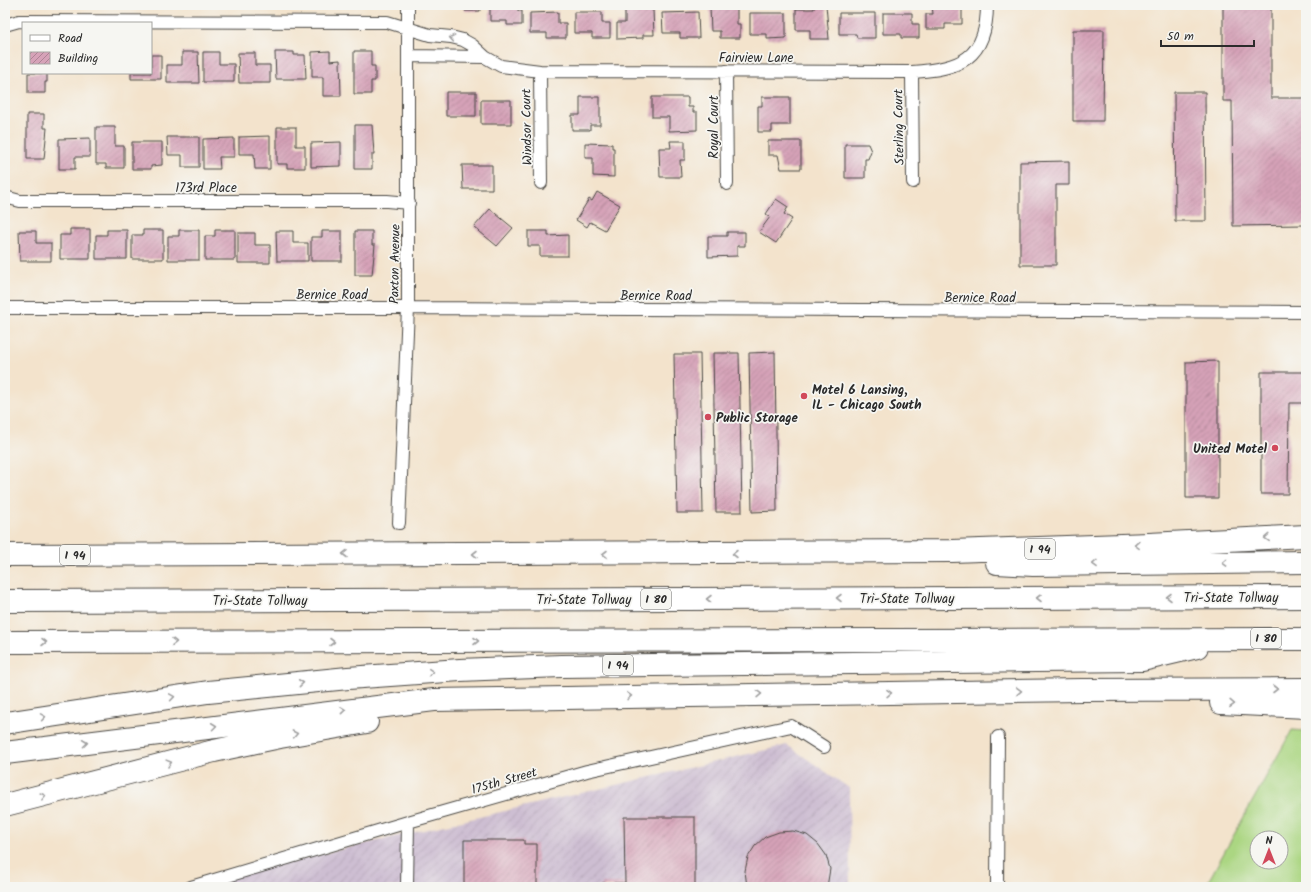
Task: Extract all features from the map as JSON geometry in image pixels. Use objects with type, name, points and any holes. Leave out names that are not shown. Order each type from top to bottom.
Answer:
[{"type":"highway","name":"I 94","points":[[5,555],[774,554],[1038,549],[1306,536]]},
{"type":"highway","points":[[774,554],[1033,565],[1306,562]]},
{"type":"highway","points":[[5,569],[146,555]]},
{"type":"highway","name":"Tri-State Tollway","points":[[5,600],[1306,597]]},
{"type":"highway","name":"I 94","points":[[5,723],[208,692],[348,678],[453,670],[561,666],[1142,660],[1232,638]]},
{"type":"highway","name":"I 80","points":[[5,642],[1306,639]]},
{"type":"highway","points":[[5,753],[434,700],[590,696],[1306,689]]},
{"type":"highway","points":[[1082,690],[1155,701],[1306,707]]},
{"type":"highway","points":[[5,805],[214,751],[326,728],[439,712],[590,696]]},
{"type":"street","name":"Paxton Avenue","points":[[399,523],[408,308],[408,5]]},
{"type":"street","name":"Fairview Lane","points":[[5,24],[19,21],[387,22],[408,27],[430,35],[463,40],[472,45],[485,57],[505,67],[540,71],[912,72],[951,67],[965,59],[975,50],[984,36],[987,24],[987,5]]},
{"type":"street","name":"Fairview Lane","points":[[408,56],[485,57]]},
{"type":"street","name":"Windsor Court","points":[[540,71],[541,183]]},
{"type":"street","name":"Royal Court","points":[[726,71],[727,184]]},
{"type":"street","name":"Sterling Court","points":[[912,72],[913,182]]},
{"type":"street","name":"173rd Place","points":[[5,197],[20,200],[387,201],[409,203]]},
{"type":"street","name":"Bernice Road","points":[[5,308],[408,308],[1306,312]]},
{"type":"street","name":"175th Street","points":[[191,887],[408,822],[586,771],[791,726],[824,747]]},
{"type":"street","points":[[998,737],[998,887]]},
{"type":"street","points":[[407,887],[408,822]]},
{"type":"shaded area","points":[[787,745],[849,788],[850,887],[227,887],[227,876]]},
{"type":"green space","points":[[1292,730],[1306,731],[1306,887],[1205,887]]},
{"type":"building","points":[[448,5],[480,5],[480,11],[465,11],[465,6],[448,7]]},
{"type":"building","points":[[490,5],[518,5],[518,11],[522,11],[522,25],[507,25],[507,21],[490,21]]},
{"type":"building","points":[[642,5],[651,5],[651,10],[653,10],[654,35],[643,35],[643,38],[617,39],[617,23],[625,23],[625,9],[642,9]]},
{"type":"building","points":[[814,5],[826,5],[829,39],[810,39],[810,30],[796,30],[796,9],[814,9]]},
{"type":"building","points":[[932,5],[962,5],[962,24],[945,24],[945,29],[926,29],[926,14],[933,14]]},
{"type":"building","points":[[1223,5],[1271,5],[1271,98],[1305,98],[1305,225],[1233,226],[1232,101],[1223,101]]},
{"type":"building","points":[[737,6],[737,24],[740,24],[740,38],[720,38],[720,31],[711,31],[710,7]]},
{"type":"building","points":[[558,12],[558,23],[566,23],[566,38],[547,38],[547,33],[530,33],[530,13]]},
{"type":"building","points":[[574,12],[602,12],[602,23],[610,23],[610,38],[592,38],[592,33],[574,33]]},
{"type":"building","points":[[698,12],[699,38],[680,38],[680,33],[663,33],[662,13]]},
{"type":"building","points":[[750,13],[786,13],[786,38],[767,39],[767,34],[750,34]]},
{"type":"building","points":[[839,13],[875,13],[875,38],[857,38],[856,34],[839,34]]},
{"type":"building","points":[[883,13],[912,13],[912,24],[919,24],[919,38],[901,38],[901,34],[883,34]]},
{"type":"building","points":[[1073,30],[1104,30],[1103,121],[1073,121]]},
{"type":"building","points":[[330,51],[330,61],[340,60],[341,96],[323,96],[323,77],[312,77],[312,52]]},
{"type":"building","points":[[354,51],[371,51],[371,66],[375,66],[375,81],[371,81],[371,94],[354,94]]},
{"type":"building","points":[[182,52],[198,52],[199,83],[167,83],[167,65],[182,65]]},
{"type":"building","points":[[203,52],[219,52],[219,64],[234,64],[234,82],[203,82]]},
{"type":"building","points":[[275,52],[294,52],[294,55],[305,55],[306,79],[276,79]]},
{"type":"building","points":[[238,53],[255,53],[255,65],[270,65],[270,83],[239,83]]},
{"type":"building","points":[[152,55],[161,55],[161,79],[131,79],[131,74],[152,74]]},
{"type":"building","points":[[28,74],[47,74],[45,93],[28,93]]},
{"type":"building","points":[[446,92],[476,92],[476,116],[446,116]]},
{"type":"building","points":[[1174,92],[1205,92],[1206,221],[1175,221]]},
{"type":"building","points":[[580,97],[600,97],[600,125],[590,125],[590,130],[572,130],[572,115],[580,115]]},
{"type":"building","points":[[652,97],[688,97],[688,107],[693,107],[693,112],[697,112],[697,130],[669,131],[669,117],[652,117]]},
{"type":"building","points":[[762,97],[790,97],[790,125],[772,125],[772,132],[758,132],[758,106],[762,106]]},
{"type":"building","points":[[481,100],[511,100],[511,124],[481,124]]},
{"type":"building","points":[[27,114],[44,114],[44,128],[47,128],[44,159],[27,159]]},
{"type":"building","points":[[355,125],[372,125],[374,154],[372,154],[372,169],[355,169]]},
{"type":"building","points":[[96,127],[115,127],[115,146],[124,146],[124,168],[106,168],[106,164],[96,164]]},
{"type":"building","points":[[277,127],[296,127],[296,146],[305,146],[305,168],[287,168],[287,164],[277,164]]},
{"type":"building","points":[[270,136],[270,169],[255,169],[254,154],[239,154],[239,137]]},
{"type":"building","points":[[167,137],[199,137],[199,167],[182,167],[182,155],[168,155]]},
{"type":"building","points":[[90,138],[90,157],[75,157],[75,169],[59,169],[59,139]]},
{"type":"building","points":[[234,138],[234,157],[219,157],[220,169],[203,169],[203,139]]},
{"type":"building","points":[[670,141],[685,141],[685,160],[680,160],[681,177],[660,177],[659,148],[671,148]]},
{"type":"building","points":[[768,141],[801,141],[801,169],[781,169],[778,155],[768,155]]},
{"type":"building","points":[[132,142],[162,142],[162,165],[151,166],[151,169],[132,169]]},
{"type":"building","points":[[341,142],[341,166],[311,167],[311,143]]},
{"type":"building","points":[[585,143],[612,144],[612,148],[614,148],[614,177],[593,176],[593,158],[585,158]]},
{"type":"building","points":[[845,144],[868,144],[871,151],[868,159],[865,159],[865,178],[845,178]]},
{"type":"building","points":[[1069,161],[1069,185],[1056,185],[1056,265],[1020,265],[1020,162]]},
{"type":"building","points":[[462,165],[492,165],[492,189],[463,189]]},
{"type":"building","points":[[597,192],[620,205],[605,230],[590,222],[587,227],[576,220],[589,199],[592,201]]},
{"type":"building","points":[[776,199],[788,207],[784,214],[792,219],[776,243],[759,232],[770,217],[766,214]]},
{"type":"building","points":[[490,209],[513,228],[497,246],[474,227]]},
{"type":"building","points":[[70,229],[90,229],[90,259],[60,259],[60,235],[70,235]]},
{"type":"building","points":[[107,230],[127,230],[127,259],[96,259],[96,235],[107,235]]},
{"type":"building","points":[[143,230],[163,230],[163,259],[132,259],[132,235],[143,235]]},
{"type":"building","points":[[179,230],[199,230],[199,260],[168,260],[168,236],[179,236]]},
{"type":"building","points":[[215,230],[235,230],[235,260],[205,260],[205,236],[215,236]]},
{"type":"building","points":[[19,231],[36,231],[36,243],[51,243],[51,261],[20,261]]},
{"type":"building","points":[[276,231],[293,231],[293,243],[308,243],[308,261],[277,261]]},
{"type":"building","points":[[322,231],[342,231],[342,261],[311,261],[311,237],[322,237]]},
{"type":"building","points":[[355,231],[372,231],[372,245],[375,245],[372,275],[355,275]]},
{"type":"building","points":[[528,231],[548,231],[548,236],[568,235],[568,256],[540,256],[540,246],[528,246]]},
{"type":"building","points":[[727,232],[745,232],[745,246],[737,246],[737,256],[708,257],[708,236],[727,236]]},
{"type":"building","points":[[238,233],[255,233],[255,245],[270,245],[270,263],[238,263]]},
{"type":"building","points":[[775,352],[777,511],[752,512],[749,353]]},
{"type":"building","points":[[713,353],[739,353],[742,512],[716,512]]},
{"type":"building","points":[[674,354],[700,354],[703,513],[677,513]]},
{"type":"building","points":[[1218,361],[1218,498],[1186,498],[1186,362]]},
{"type":"building","name":"United Motel","points":[[1261,372],[1306,372],[1306,403],[1289,403],[1288,494],[1261,494]]},
{"type":"building","points":[[624,817],[695,817],[695,886],[602,887],[602,883],[625,883]]},
{"type":"building","points":[[793,831],[807,835],[818,844],[826,855],[830,869],[827,887],[747,887],[745,871],[748,857],[755,846],[765,837],[779,832]]},
{"type":"building","points":[[464,840],[524,840],[524,844],[537,844],[537,887],[464,887]]},
{"type":"place","name":"Motel 6 Lansing, IL - Chicago South","points":[[804,396]]},
{"type":"place","name":"Public Storage","points":[[708,417]]},
{"type":"place","name":"United Motel","points":[[1275,448]]}]
